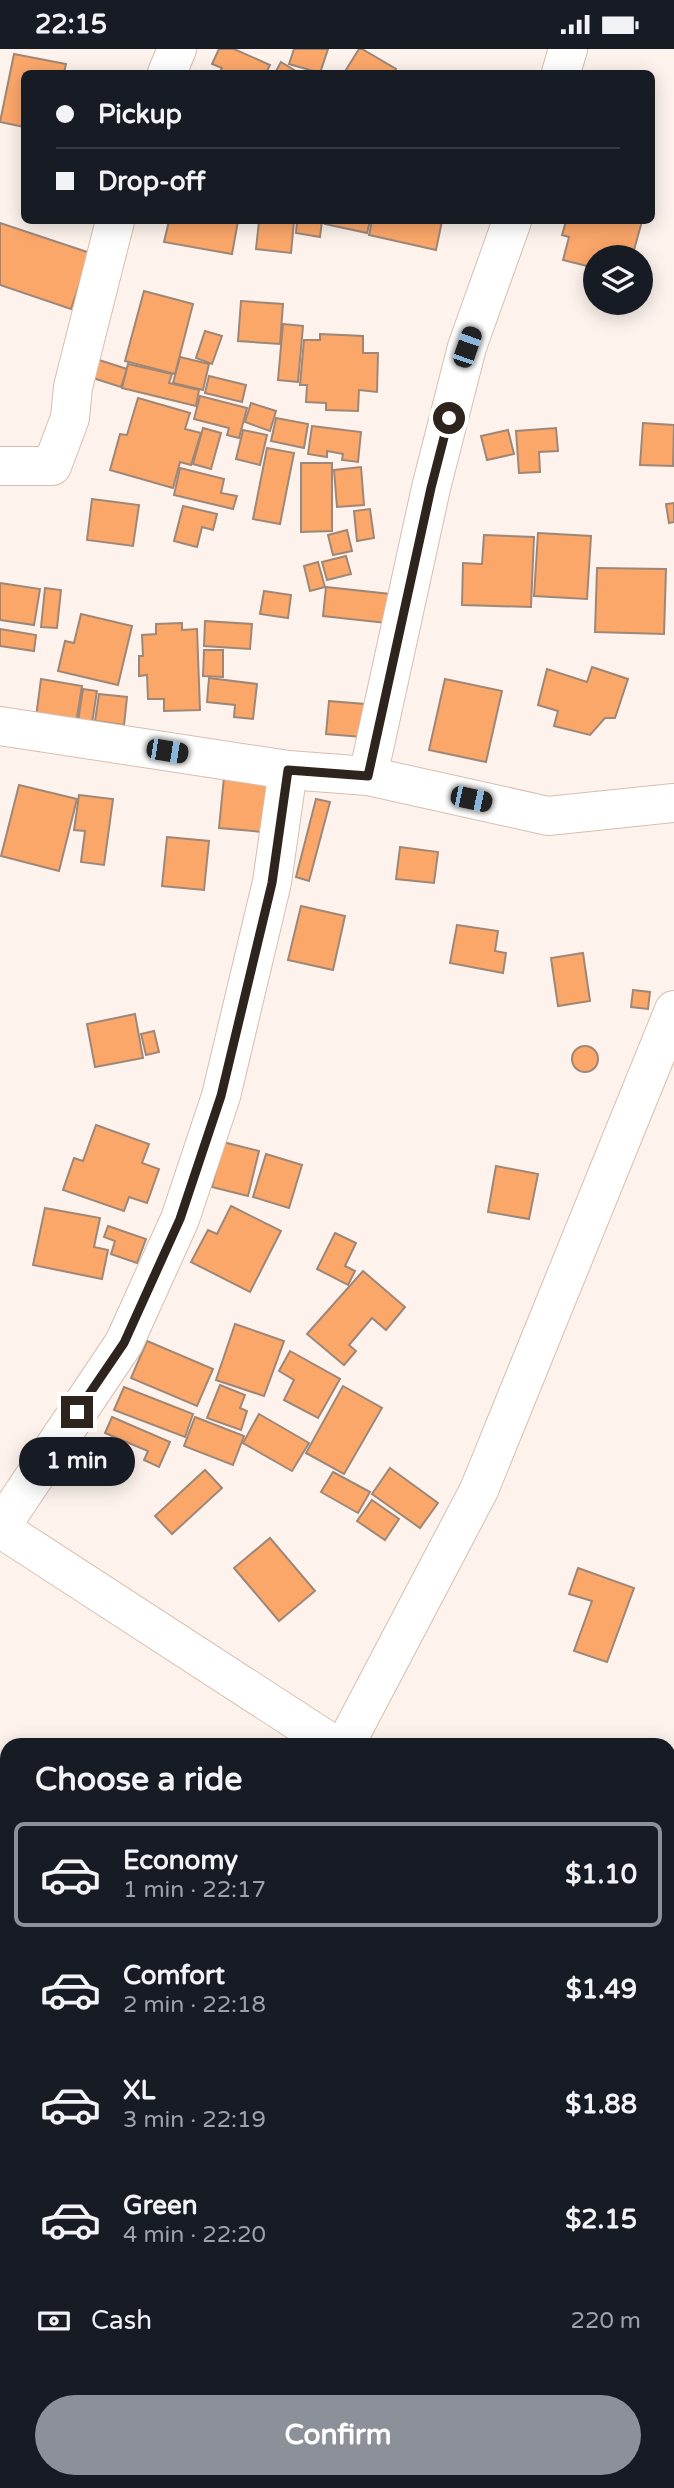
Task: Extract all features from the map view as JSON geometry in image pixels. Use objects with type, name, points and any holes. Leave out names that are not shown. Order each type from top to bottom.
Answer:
[{"type":"street","points":[[168,70],[177,49]]},
{"type":"street","points":[[562,70],[568,49]]},
{"type":"street","points":[[0,465],[52,466],[70,418],[73,387],[114,224]]},
{"type":"street","points":[[368,776],[431,488],[460,373],[511,224]]},
{"type":"street","points":[[0,726],[288,770],[368,776],[548,816],[674,803]]},
{"type":"street","points":[[288,770],[266,909],[221,1096],[180,1219],[124,1343],[0,1528],[323,1738]]},
{"type":"street","points":[[349,1738],[479,1490],[674,1010]]},
{"type":"building","points":[[219,49],[234,49],[270,65],[268,70],[221,70],[222,68],[212,64]]},
{"type":"building","points":[[294,49],[328,49],[321,70],[289,64]]},
{"type":"building","points":[[359,49],[396,69],[396,70],[346,70]]},
{"type":"building","points":[[14,54],[66,64],[65,70],[21,70],[21,126],[0,122]]},
{"type":"building","points":[[281,62],[294,70],[277,70]]},
{"type":"building","points":[[0,223],[90,253],[71,309],[0,285]]},
{"type":"building","points":[[168,224],[237,224],[232,254],[164,242]]},
{"type":"building","points":[[259,224],[294,224],[291,253],[256,249]]},
{"type":"building","points":[[297,224],[322,224],[320,237],[296,233]]},
{"type":"building","points":[[325,224],[369,224],[367,233]]},
{"type":"building","points":[[371,224],[441,224],[436,250],[369,235]]},
{"type":"building","points":[[565,224],[641,224],[635,245],[583,245],[583,265],[563,260],[569,237],[562,235]]},
{"type":"building","points":[[144,291],[193,304],[175,374],[125,361]]},
{"type":"building","points":[[241,301],[283,304],[280,344],[238,341]]},
{"type":"building","points":[[283,324],[303,326],[298,382],[278,380]]},
{"type":"building","points":[[205,331],[222,336],[212,364],[196,358]]},
{"type":"building","points":[[320,334],[363,336],[363,353],[378,353],[377,392],[359,390],[358,411],[326,410],[326,403],[306,402],[307,385],[300,385],[304,340],[320,340]]},
{"type":"building","points":[[180,357],[209,364],[203,390],[173,383]]},
{"type":"building","points":[[99,360],[127,369],[121,387],[93,378]]},
{"type":"building","points":[[128,364],[172,374],[169,383],[199,390],[196,406],[122,388]]},
{"type":"building","points":[[209,376],[246,385],[242,402],[205,393]]},
{"type":"building","points":[[200,396],[247,408],[239,438],[227,435],[229,428],[194,419]]},
{"type":"building","points":[[138,398],[190,413],[185,429],[201,433],[191,465],[180,462],[173,488],[110,470],[120,434],[127,435]]},
{"type":"building","points":[[251,403],[276,411],[270,431],[245,422]]},
{"type":"building","points":[[276,418],[308,424],[304,448],[271,441]]},
{"type":"building","points":[[643,423],[674,425],[673,466],[640,465]]},
{"type":"building","points":[[312,426],[361,432],[358,462],[342,460],[343,454],[327,451],[327,457],[308,454]]},
{"type":"building","points":[[203,428],[221,433],[211,469],[193,464]]},
{"type":"building","points":[[556,428],[558,451],[539,452],[540,472],[519,473],[516,431]]},
{"type":"building","points":[[243,430],[267,435],[260,465],[236,459]]},
{"type":"building","points":[[508,430],[514,454],[487,460],[481,436]]},
{"type":"building","points":[[267,448],[294,453],[280,524],[253,519]]},
{"type":"building","points":[[301,463],[332,463],[332,531],[301,532]]},
{"type":"building","points":[[361,467],[364,505],[337,507],[334,470]]},
{"type":"building","points":[[180,468],[224,479],[221,493],[237,496],[233,509],[174,495]]},
{"type":"building","points":[[92,499],[139,505],[133,546],[87,540]]},
{"type":"building","points":[[674,503],[674,522],[669,523],[666,504]]},
{"type":"building","points":[[183,506],[217,514],[213,530],[202,527],[197,547],[174,541]]},
{"type":"building","points":[[370,509],[374,538],[357,541],[354,511]]},
{"type":"building","points":[[347,530],[352,551],[333,555],[328,535]]},
{"type":"building","points":[[538,533],[591,536],[587,599],[534,596]]},
{"type":"building","points":[[484,535],[534,537],[531,607],[462,605],[463,563],[482,564]]},
{"type":"building","points":[[346,556],[351,574],[327,580],[322,562]]},
{"type":"building","points":[[318,562],[325,587],[310,591],[304,566]]},
{"type":"building","points":[[597,568],[666,569],[664,634],[595,632]]},
{"type":"building","points":[[0,583],[40,589],[34,625],[0,620]]},
{"type":"building","points":[[326,587],[390,594],[386,623],[323,616]]},
{"type":"building","points":[[45,588],[61,590],[57,628],[41,627]]},
{"type":"building","points":[[264,591],[291,595],[288,618],[260,614]]},
{"type":"building","points":[[81,614],[132,626],[118,685],[58,671],[65,641],[74,643]]},
{"type":"building","points":[[205,621],[252,624],[250,649],[204,646]]},
{"type":"building","points":[[182,623],[182,630],[197,629],[200,710],[164,711],[164,699],[148,699],[147,675],[139,676],[139,656],[143,656],[142,635],[156,634],[156,624]]},
{"type":"building","points":[[0,629],[36,635],[34,651],[0,646]]},
{"type":"building","points":[[204,650],[223,650],[223,677],[203,676]]},
{"type":"building","points":[[592,667],[628,679],[615,718],[605,718],[590,735],[554,726],[558,711],[538,705],[547,669],[587,682]]},
{"type":"building","points":[[209,678],[257,684],[253,719],[234,717],[235,705],[207,702]]},
{"type":"building","points":[[41,679],[82,686],[76,723],[36,717]]},
{"type":"building","points":[[445,679],[502,691],[486,762],[429,750]]},
{"type":"building","points":[[83,689],[97,691],[92,723],[78,721]]},
{"type":"building","points":[[99,694],[127,697],[124,725],[95,721]]},
{"type":"building","points":[[329,701],[365,704],[362,737],[326,734]]},
{"type":"building","points":[[224,777],[269,782],[263,832],[219,828]]},
{"type":"building","points":[[19,785],[77,799],[59,871],[1,856]]},
{"type":"building","points":[[79,795],[113,799],[104,865],[81,862],[85,831],[74,830]]},
{"type":"building","points":[[316,799],[330,802],[309,881],[296,877]]},
{"type":"building","points":[[167,837],[209,841],[204,890],[162,886]]},
{"type":"building","points":[[400,847],[438,852],[434,883],[396,879]]},
{"type":"building","points":[[301,906],[345,916],[333,970],[288,960]]},
{"type":"building","points":[[457,925],[498,931],[495,951],[506,953],[503,973],[450,963]]},
{"type":"building","points":[[583,953],[590,1001],[558,1006],[551,958]]},
{"type":"building","points":[[633,990],[650,992],[648,1009],[631,1007]]},
{"type":"building","points":[[135,1014],[143,1058],[95,1067],[87,1024]]},
{"type":"building","points":[[154,1031],[159,1052],[146,1055],[141,1034]]},
{"type":"building","points":[[585,1046],[594,1050],[598,1059],[594,1068],[585,1072],[576,1068],[572,1059],[576,1050]]},
{"type":"building","points":[[96,1125],[149,1144],[142,1163],[159,1169],[147,1203],[129,1197],[124,1211],[63,1190],[74,1158],[83,1161]]},
{"type":"building","points":[[223,1142],[259,1151],[248,1196],[212,1187]]},
{"type":"building","points":[[266,1154],[302,1165],[289,1208],[253,1197]]},
{"type":"building","points":[[496,1166],[538,1174],[529,1219],[488,1212]]},
{"type":"building","points":[[231,1206],[281,1231],[250,1292],[191,1262],[208,1230],[217,1234]]},
{"type":"building","points":[[45,1208],[100,1218],[94,1247],[108,1250],[102,1279],[33,1265]]},
{"type":"building","points":[[108,1226],[146,1239],[137,1263],[111,1254],[115,1241],[104,1237]]},
{"type":"building","points":[[335,1233],[356,1243],[345,1266],[355,1271],[348,1285],[317,1269]]},
{"type":"building","points":[[363,1271],[405,1307],[386,1330],[372,1318],[349,1345],[356,1351],[344,1365],[307,1334]]},
{"type":"building","points":[[235,1324],[284,1341],[264,1396],[216,1380]]},
{"type":"building","points":[[147,1341],[213,1369],[197,1406],[131,1378]]},
{"type":"building","points":[[290,1351],[340,1379],[318,1418],[284,1400],[294,1380],[279,1371]]},
{"type":"building","points":[[220,1385],[245,1395],[240,1408],[247,1411],[241,1430],[207,1418]]},
{"type":"building","points":[[343,1386],[382,1408],[344,1474],[306,1453]]},
{"type":"building","points":[[124,1387],[193,1414],[185,1437],[114,1410]]},
{"type":"building","points":[[259,1414],[309,1443],[292,1471],[243,1443]]},
{"type":"building","points":[[112,1417],[170,1442],[159,1467],[144,1460],[148,1451],[105,1433]]},
{"type":"building","points":[[195,1417],[244,1436],[233,1465],[184,1446]]},
{"type":"building","points":[[390,1468],[438,1503],[420,1528],[372,1494]]},
{"type":"building","points":[[205,1470],[222,1488],[172,1534],[155,1516]]},
{"type":"building","points":[[333,1472],[370,1492],[358,1513],[321,1492]]},
{"type":"building","points":[[372,1500],[399,1519],[385,1540],[357,1521]]},
{"type":"building","points":[[270,1538],[315,1591],[279,1621],[234,1568]]},
{"type":"building","points":[[578,1568],[634,1588],[607,1662],[574,1651],[592,1601],[569,1594]]},
{"type":"route","points":[[77,1412],[124,1343],[180,1219],[221,1096],[272,883],[288,770],[368,776],[431,488],[449,418]]}]
